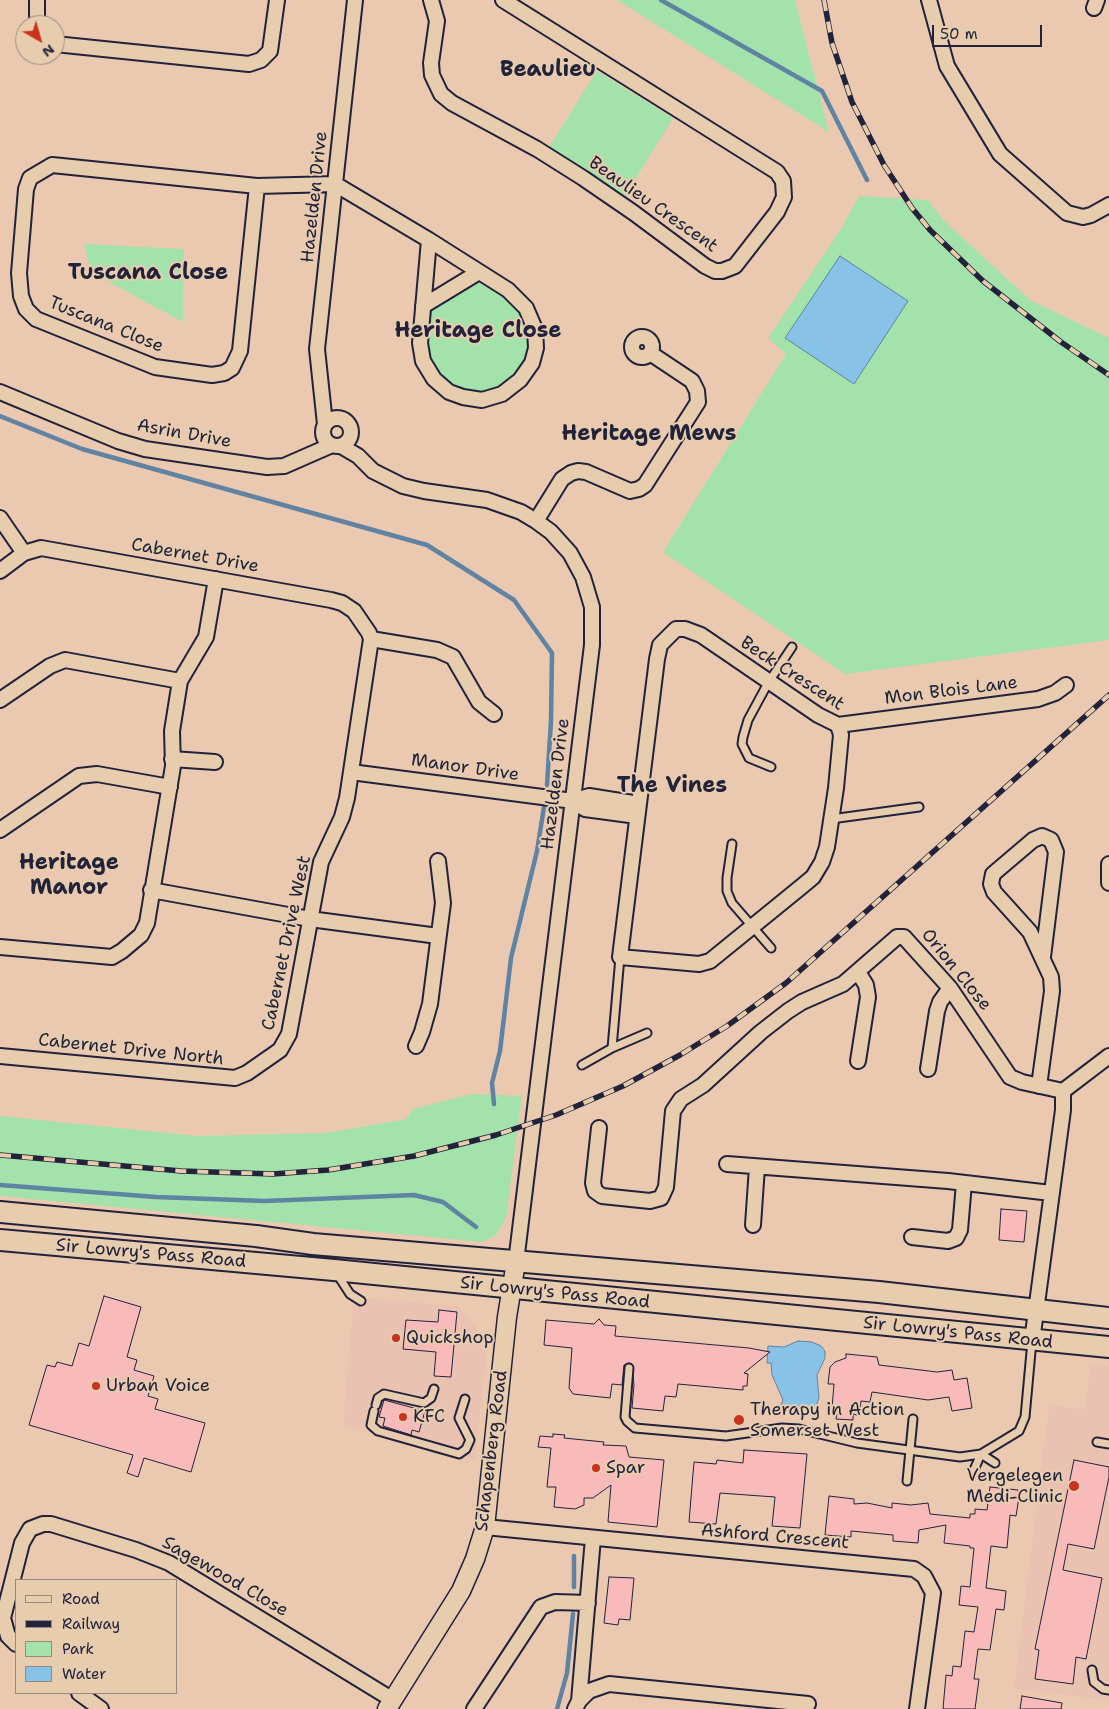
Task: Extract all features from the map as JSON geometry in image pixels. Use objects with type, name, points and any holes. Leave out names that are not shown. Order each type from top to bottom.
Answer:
[{"type":"main road","name":"Sir Lowry's Pass Road","points":[[0,1212],[256,1236],[313,1244],[879,1292],[1109,1318]]},
{"type":"main road","name":"Sir Lowry's Pass Road","points":[[0,1240],[334,1270],[1032,1341],[1109,1347]]},
{"type":"street","points":[[37,0],[37,15]]},
{"type":"street","points":[[65,45],[249,64],[261,60],[270,51],[277,0]]},
{"type":"street","name":"Hazelden Drive","points":[[324,429],[323,398],[318,373],[317,349],[355,0]]},
{"type":"street","name":"Beaulieu Crescent","points":[[431,0],[437,21],[431,63],[432,75],[441,94],[452,103],[537,149],[583,178],[705,266],[715,271],[722,271],[735,266],[771,220],[784,197],[783,181],[777,172],[503,0]]},
{"type":"street","points":[[929,0],[947,66],[1000,154],[1067,214],[1082,217],[1091,215],[1109,205]]},
{"type":"street","name":"Tuscana Close","points":[[257,186],[240,350],[232,368],[224,373],[212,375],[155,367],[36,319],[26,309],[21,296],[19,273],[26,189],[30,178],[52,165],[257,186],[335,184]]},
{"type":"street","points":[[335,184],[429,240],[508,290],[526,308],[535,330],[536,348],[532,364],[520,380],[502,394],[482,400],[463,398],[449,392],[434,379],[423,361],[420,343],[429,240]]},
{"type":"street","points":[[423,306],[479,272]]},
{"type":"street","points":[[536,521],[562,478],[571,473],[578,471],[586,472],[630,491],[645,485],[698,402],[697,391],[692,382],[650,353]]},
{"type":"street","name":"Asrin Drive","points":[[0,392],[118,441],[145,449],[267,467],[284,466],[341,443]]},
{"type":"street","name":"Hazelden Drive","points":[[323,398],[339,417],[345,419],[351,428],[341,443],[373,471],[403,486],[487,500],[521,512],[551,532],[570,554],[583,577],[592,607],[592,645],[516,1262]]},
{"type":"street","points":[[339,417],[334,417],[324,429],[341,443]]},
{"type":"street","name":"Asrin Drive","points":[[308,455],[324,429]]},
{"type":"street","points":[[0,518],[24,553]]},
{"type":"street","name":"Cabernet Drive","points":[[0,571],[24,553],[34,548],[41,548],[216,579],[342,603],[354,612],[369,633],[371,639]]},
{"type":"street","points":[[0,947],[112,957],[141,935],[147,923],[150,890],[170,787],[172,731],[180,682],[206,636],[216,579]]},
{"type":"street","name":"Beck Crescent","points":[[676,629],[693,631],[768,682],[818,715],[838,725],[840,745],[831,819],[824,855],[813,877],[710,961],[699,964],[620,957],[660,645],[676,629]]},
{"type":"street","points":[[371,639],[437,650],[453,657],[480,702],[494,714]]},
{"type":"street","name":"Cabernet Drive West","points":[[280,1050],[289,1034],[321,862],[342,817],[351,772],[371,639]]},
{"type":"street","points":[[0,700],[50,666],[65,660],[180,682]]},
{"type":"street","name":"Mon Blois Lane","points":[[838,725],[1038,698],[1055,693],[1066,685]]},
{"type":"street","points":[[172,759],[215,762]]},
{"type":"street","name":"Manor Drive","points":[[351,772],[573,801]]},
{"type":"street","points":[[0,830],[79,776],[97,774],[170,787]]},
{"type":"street","points":[[573,801],[585,808],[638,810]]},
{"type":"street","points":[[1039,1086],[1052,991],[1051,977],[1030,932],[994,892],[990,884],[994,874],[1033,840],[1042,836],[1051,840],[1056,852],[1043,957]]},
{"type":"street","points":[[416,1046],[430,1004],[443,892],[438,861]]},
{"type":"street","points":[[1109,864],[1109,883]]},
{"type":"street","points":[[150,890],[310,919],[438,936]]},
{"type":"street","name":"Orion Close","points":[[599,1128],[593,1183],[595,1191],[602,1196],[658,1200],[666,1191],[673,1111],[678,1102],[703,1085],[761,1032],[788,1011],[802,1002],[843,984],[897,938],[904,937],[950,988],[1006,1072],[1016,1080],[1063,1091]]},
{"type":"street","points":[[858,972],[866,985],[868,997],[858,1061]]},
{"type":"street","points":[[928,1069],[937,1012],[940,1002],[950,988]]},
{"type":"street","name":"Cabernet Drive North","points":[[0,1056],[235,1078],[247,1073],[280,1050]]},
{"type":"street","points":[[1032,1341],[1034,1310],[1063,1110],[1063,1091],[1109,1056]]},
{"type":"street","points":[[727,1164],[964,1183],[1051,1193]]},
{"type":"street","points":[[753,1225],[757,1167]]},
{"type":"street","points":[[912,1237],[948,1241],[956,1238],[960,1230],[964,1183]]},
{"type":"street","name":"Schapenberg Road","points":[[390,1704],[461,1591],[475,1559],[484,1527],[516,1262]]},
{"type":"street","name":"Sagewood Close","points":[[15,1643],[8,1636],[3,1618],[22,1543],[30,1529],[43,1524],[50,1524],[136,1550],[169,1563],[390,1704]]},
{"type":"street","name":"Ashford Crescent","points":[[484,1527],[907,1568],[919,1572],[928,1581],[933,1593],[917,1709]]},
{"type":"street","points":[[577,1705],[593,1538]]},
{"type":"street","points":[[474,1709],[541,1607],[554,1602],[588,1603]]},
{"type":"street","points":[[577,1705],[596,1687],[609,1684],[808,1704]]},
{"type":"street","points":[[80,1694],[101,1709]]},
{"type":"lane","points":[[771,767],[754,762],[745,752],[742,744],[748,720],[768,682],[792,647]]},
{"type":"lane","points":[[831,819],[919,807]]},
{"type":"lane","points":[[732,844],[727,878],[728,891],[732,903],[771,948]]},
{"type":"lane","points":[[612,1048],[620,957]]},
{"type":"lane","points":[[582,1065],[612,1048],[647,1033]]},
{"type":"lane","points":[[334,1270],[350,1294],[361,1301]]},
{"type":"lane","points":[[629,1368],[625,1416],[627,1421],[635,1428],[726,1436],[782,1428],[799,1429],[857,1443],[960,1457],[982,1454],[1014,1436],[1022,1424],[1032,1341]]},
{"type":"lane","points":[[434,1389],[431,1398],[424,1403],[384,1394],[378,1398],[371,1425],[378,1431],[459,1454],[466,1449],[470,1440],[460,1418],[465,1399]]},
{"type":"lane","points":[[907,1481],[914,1419]]},
{"type":"lane","points":[[1097,1442],[1109,1444]]},
{"type":"lane","points":[[982,1454],[995,1464]]},
{"type":"lane","points":[[973,1472],[982,1454]]},
{"type":"lane","points":[[1092,1670],[1094,1682],[1103,1689],[1109,1690]]},
{"type":"shaded area","points":[[367,1298],[458,1306],[478,1330],[477,1340],[488,1342],[475,1460],[466,1462],[343,1425],[353,1304]]},
{"type":"shaded area","name":"Vergelegen Medi-Clinic","points":[[1090,1365],[1109,1366],[1109,1700],[1014,1689],[1049,1405],[1085,1409]]},
{"type":"green space","points":[[617,0],[795,0],[829,132]]},
{"type":"green space","points":[[597,71],[673,118],[625,196],[549,147]]},
{"type":"green space","points":[[859,196],[928,200],[943,220],[1030,300],[1109,338],[1109,640],[845,674],[663,552],[786,354],[768,338],[842,227]]},
{"type":"green space","points":[[84,244],[184,249],[183,322],[91,272]]},
{"type":"green space","points":[[476,276],[521,306],[533,330],[531,361],[516,384],[477,405],[426,376],[418,310]]},
{"type":"green space","points":[[472,1094],[522,1096],[506,1218],[496,1235],[482,1242],[0,1196],[0,1116],[197,1136],[326,1133],[406,1119],[413,1109]]},
{"type":"water","points":[[840,256],[908,301],[854,384],[785,338]]},
{"type":"water","points":[[798,1341],[812,1342],[821,1346],[825,1351],[825,1358],[817,1375],[819,1398],[814,1412],[807,1407],[794,1406],[782,1413],[779,1410],[783,1400],[772,1375],[771,1363],[767,1363],[768,1346],[784,1347]]},
{"type":"building","points":[[1001,1209],[1027,1211],[1024,1242],[999,1240]]},
{"type":"building","name":"Urban Voice","points":[[104,1296],[141,1307],[127,1357],[137,1360],[134,1370],[154,1376],[148,1396],[158,1399],[155,1409],[205,1423],[191,1472],[144,1458],[138,1477],[127,1473],[133,1455],[29,1425],[47,1365],[55,1367],[57,1362],[72,1366],[79,1343],[89,1346]]},
{"type":"building","points":[[439,1310],[457,1312],[451,1377],[434,1376],[436,1352],[403,1349],[406,1320],[438,1322]]},
{"type":"building","points":[[599,1319],[604,1325],[616,1326],[615,1336],[749,1348],[770,1352],[744,1373],[748,1374],[747,1386],[743,1386],[743,1390],[678,1384],[676,1397],[665,1396],[663,1411],[632,1408],[634,1385],[632,1364],[624,1365],[622,1385],[612,1384],[610,1398],[573,1394],[569,1388],[572,1348],[544,1345],[546,1320],[594,1324]]},
{"type":"building","points":[[846,1354],[877,1357],[879,1365],[937,1372],[952,1370],[954,1380],[967,1378],[972,1408],[952,1411],[949,1397],[928,1400],[872,1392],[870,1402],[861,1401],[860,1411],[857,1410],[857,1415],[853,1414],[853,1420],[836,1419],[837,1413],[833,1413],[832,1408],[834,1384],[828,1384],[830,1367],[835,1362],[846,1358]]},
{"type":"building","name":"KFC","points":[[384,1400],[425,1411],[419,1432],[412,1430],[411,1435],[383,1426],[385,1418],[379,1417]]},
{"type":"building","points":[[553,1434],[565,1435],[564,1438],[604,1442],[603,1445],[626,1446],[629,1457],[664,1460],[657,1527],[608,1522],[611,1485],[593,1498],[584,1498],[584,1505],[575,1509],[554,1507],[556,1487],[547,1487],[551,1448],[538,1447],[540,1436],[553,1437]]},
{"type":"building","points":[[744,1450],[807,1454],[800,1528],[772,1526],[775,1497],[720,1493],[716,1524],[689,1522],[694,1462],[716,1464],[717,1460],[743,1463]]},
{"type":"building","points":[[1074,1460],[1109,1467],[1109,1477],[1094,1549],[1068,1544],[1063,1570],[1102,1578],[1086,1659],[1076,1657],[1073,1684],[1035,1679],[1039,1650],[1035,1649]]},
{"type":"building","points":[[990,1487],[1018,1490],[1019,1497],[1016,1516],[1010,1515],[1007,1548],[991,1546],[986,1588],[1006,1591],[1004,1610],[996,1609],[990,1650],[978,1649],[974,1679],[979,1679],[975,1709],[943,1709],[946,1675],[952,1676],[953,1666],[961,1667],[965,1631],[974,1632],[978,1607],[959,1605],[961,1586],[970,1587],[974,1548],[944,1543],[946,1525],[919,1530],[918,1543],[893,1541],[893,1535],[851,1531],[851,1537],[825,1535],[829,1496],[854,1499],[854,1504],[867,1503],[892,1508],[892,1503],[911,1505],[928,1503],[930,1514],[970,1518],[970,1514],[975,1514],[975,1509],[987,1510]]},
{"type":"building","points":[[609,1577],[634,1578],[630,1620],[619,1619],[618,1625],[604,1623]]},
{"type":"building","points":[[1022,1696],[1062,1703],[1061,1709],[1020,1709]]},
{"type":"waterway","points":[[661,0],[822,91],[867,180]]},
{"type":"waterway","points":[[0,416],[82,449],[427,545],[514,600],[552,653],[551,721],[547,785]]},
{"type":"waterway","points":[[494,1104],[492,1083],[500,1051],[511,958],[537,851],[544,807]]},
{"type":"waterway","points":[[0,1185],[156,1197],[265,1201],[414,1195],[443,1202],[476,1227]]},
{"type":"waterway","points":[[574,1556],[574,1587]]},
{"type":"waterway","points":[[557,1709],[567,1673],[573,1614]]},
{"type":"railway","points":[[824,0],[832,43],[852,102],[884,165],[912,208],[930,230],[983,281],[1061,342],[1109,375]]},
{"type":"railway","points":[[0,1155],[181,1171],[273,1174],[328,1170],[414,1156],[496,1135],[556,1115],[623,1086],[680,1055],[727,1026],[786,983],[1109,695]]},
{"type":"place","name":"Quickshop","points":[[396,1338]]},
{"type":"place","name":"Urban Voice","points":[[96,1386]]},
{"type":"place","name":"KFC","points":[[403,1417]]},
{"type":"place","name":"Therapy in Action Somerset West","points":[[739,1420]]},
{"type":"place","name":"Spar","points":[[596,1468]]},
{"type":"place","name":"Vergelegen Medi-Clinic","points":[[1074,1486]]},
{"type":"district","name":"Beaulieu","points":[[548,70]]},
{"type":"district","name":"Tuscana Close","points":[[148,273]]},
{"type":"district","name":"Heritage Close","points":[[478,331]]},
{"type":"district","name":"Heritage Mews","points":[[649,434]]},
{"type":"district","name":"The Vines","points":[[672,786]]},
{"type":"district","name":"Heritage Manor","points":[[69,876]]}]
